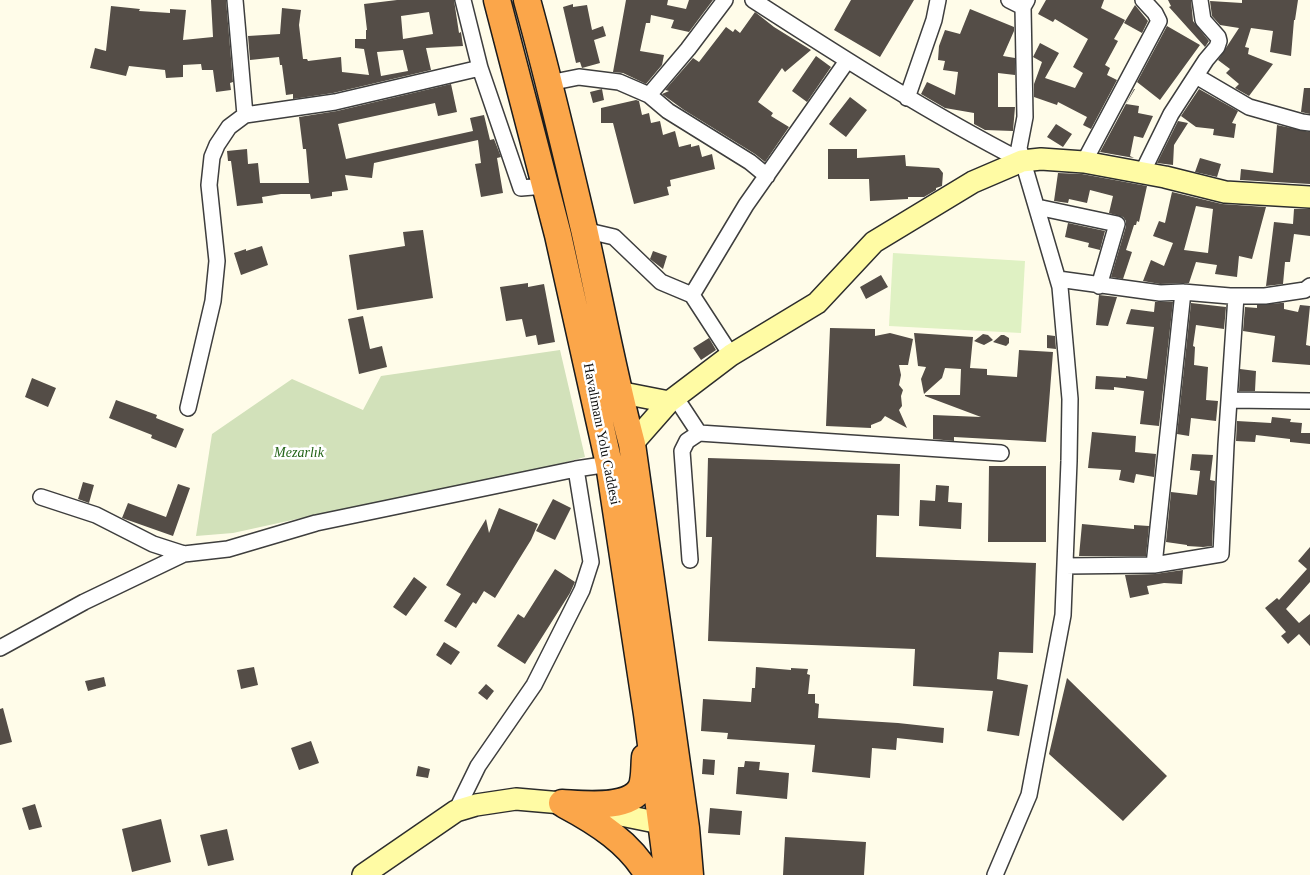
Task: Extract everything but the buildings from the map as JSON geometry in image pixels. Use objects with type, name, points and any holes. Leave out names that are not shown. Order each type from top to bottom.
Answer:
[{"type":"highway","name":"Havalimanı Yolu Caddesi","points":[[497,0],[545,186],[609,464],[647,714],[674,834],[690,875]]},
{"type":"highway","name":"Havalimanı Yolu Caddesi","points":[[527,0],[550,83],[584,230],[618,392],[632,444],[674,834],[668,875]]},
{"type":"highway","points":[[562,803],[611,804],[632,798],[640,788],[644,776],[647,714]]},
{"type":"highway","points":[[562,803],[594,820],[622,843],[648,875]]},
{"type":"street","points":[[234,0],[246,115]]},
{"type":"street","points":[[463,0],[480,68],[521,188],[545,186]]},
{"type":"street","points":[[649,95],[688,49],[725,0]]},
{"type":"street","points":[[754,0],[907,98],[1022,161]]},
{"type":"street","points":[[907,98],[934,20],[938,0]]},
{"type":"street","points":[[1084,162],[1159,21],[1155,13],[1143,0]]},
{"type":"street","points":[[1142,173],[1172,114],[1206,60],[1217,47],[1218,37],[1203,20],[1200,0]]},
{"type":"street","points":[[996,875],[1028,795],[1063,615],[1069,461],[1070,399],[1060,287],[1038,207],[1019,148],[1024,117],[1020,2]]},
{"type":"street","points":[[692,295],[746,205],[847,61]]},
{"type":"street","points":[[188,408],[213,301],[217,260],[209,185],[212,157],[229,127],[246,115],[335,102],[480,68]]},
{"type":"street","points":[[1196,76],[1249,107],[1302,122],[1310,122]]},
{"type":"street","points":[[550,83],[579,77],[620,82],[649,95],[668,111],[750,162],[767,176]]},
{"type":"street","points":[[632,444],[673,400],[731,356],[818,303],[874,242],[973,182],[1022,161],[1041,159],[1084,162],[1225,192],[1310,197]]},
{"type":"street","points":[[1038,207],[1117,224],[1099,286]]},
{"type":"street","points":[[584,230],[614,237],[661,282],[692,295],[731,356]]},
{"type":"street","points":[[1058,279],[1160,293],[1183,292],[1236,296],[1265,296],[1305,290],[1310,286]]},
{"type":"street","points":[[1154,565],[1183,292]]},
{"type":"street","points":[[1065,566],[1154,565],[1221,554],[1236,296]]},
{"type":"street","points":[[618,392],[673,400],[699,433]]},
{"type":"street","points":[[1229,400],[1310,401]]},
{"type":"street","points":[[690,560],[682,451],[687,441],[699,433],[1001,454]]},
{"type":"street","points":[[0,648],[84,602],[184,554],[228,549],[316,523],[576,469],[609,464]]},
{"type":"street","points":[[456,811],[478,766],[534,685],[582,590],[591,562],[576,469]]},
{"type":"street","points":[[41,497],[96,515],[153,544],[184,554]]},
{"type":"street","points":[[363,875],[456,811],[476,804],[516,798],[562,803],[651,837],[674,834]]},
{"type":"green space","points":[[893,253],[1025,261],[1021,333],[889,326]]},
{"type":"green space","name":"Mezarlık","points":[[560,350],[585,457],[467,489],[347,508],[233,533],[196,536],[212,434],[292,379],[363,410],[381,376]]}]
